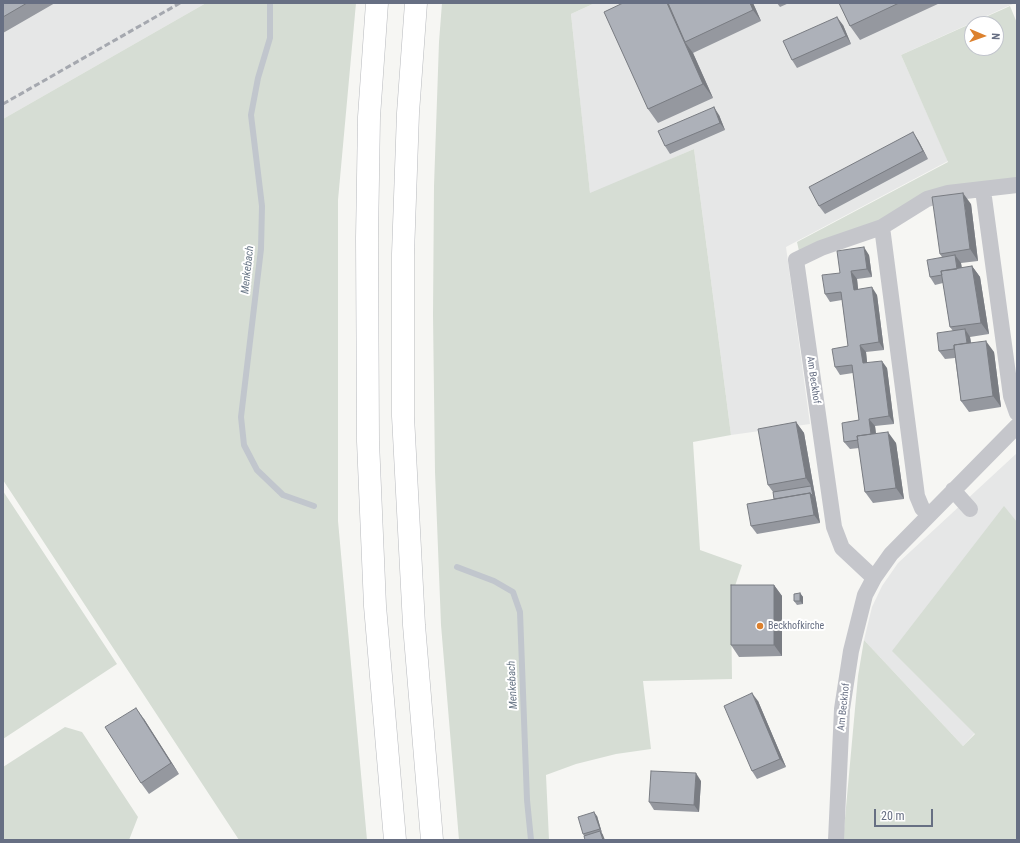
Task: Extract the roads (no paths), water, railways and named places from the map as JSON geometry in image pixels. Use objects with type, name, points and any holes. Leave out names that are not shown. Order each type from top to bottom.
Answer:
[{"type":"highway","points":[[376,3],[369,125],[367,238],[368,441],[376,606],[395,840]]},
{"type":"highway","points":[[416,3],[408,113],[403,254],[403,416],[414,625],[432,840]]},
{"type":"street","name":"Am Beckhof","points":[[874,578],[842,548],[834,527],[796,260],[821,248],[882,227],[927,199],[948,193],[1017,185]]},
{"type":"street","points":[[983,190],[1011,396],[1017,413]]},
{"type":"street","points":[[882,227],[917,496],[922,508],[929,515]]},
{"type":"street","name":"Am Beckhof","points":[[836,840],[842,709],[851,651],[864,595],[891,554],[1017,426]]},
{"type":"street","points":[[954,490],[970,509]]},
{"type":"waterway","name":"Menkebach","points":[[270,3],[270,38],[258,78],[251,115],[262,206],[261,249],[241,417],[244,445],[257,470],[283,495],[314,506]]},
{"type":"waterway","name":"Menkebach","points":[[457,567],[494,581],[513,592],[520,612],[527,800],[531,840]]},
{"type":"railway","points":[[3,104],[180,3]]},
{"type":"place","name":"Beckhofkirche","points":[[760,626]]}]
